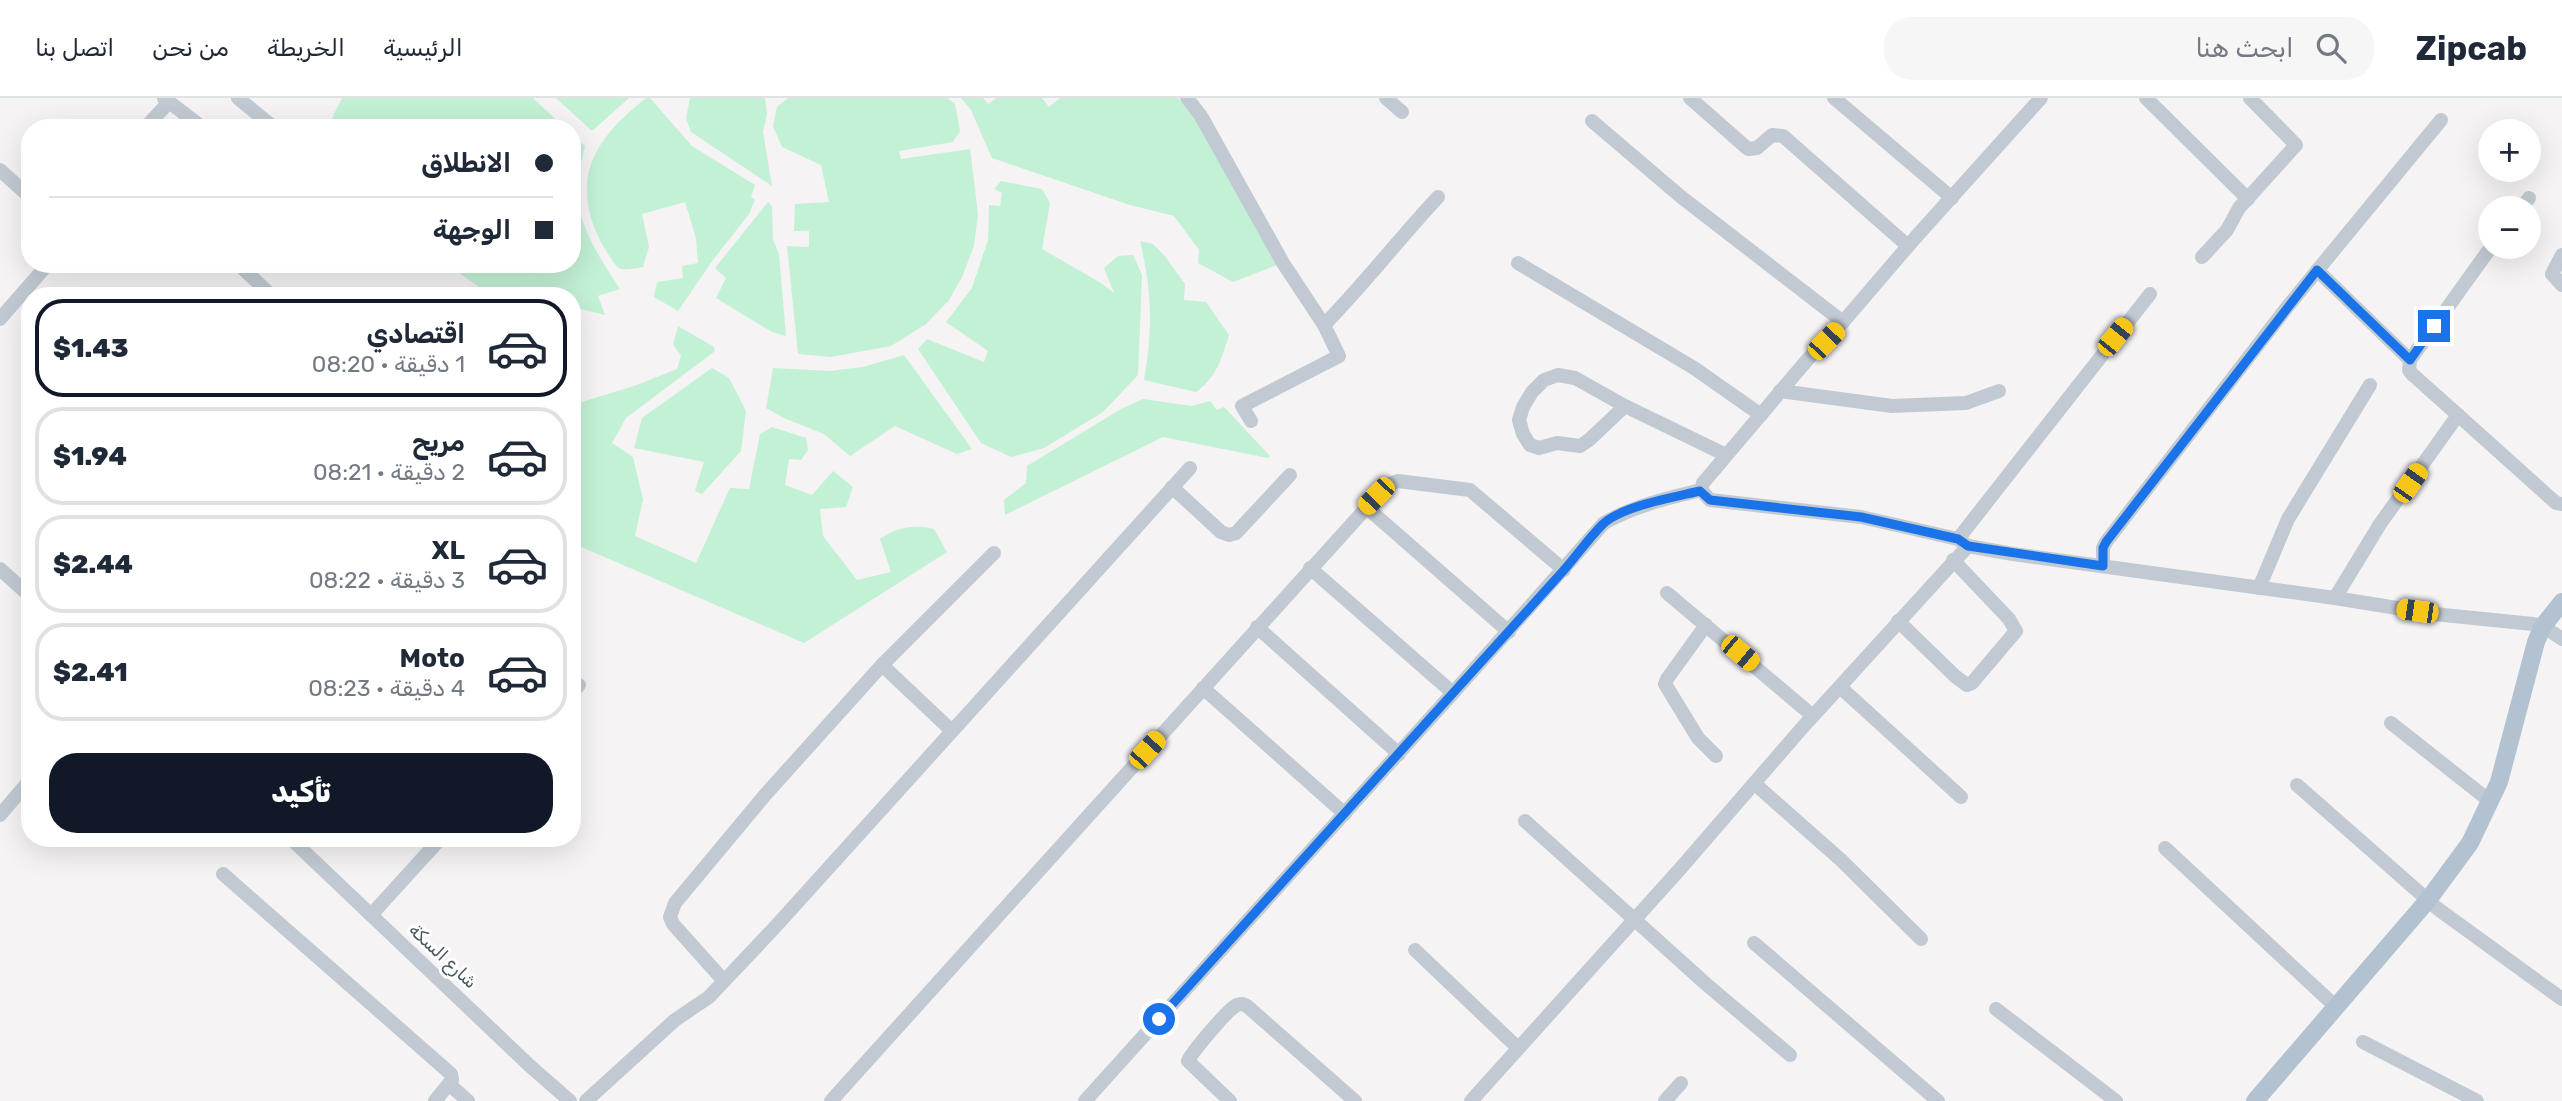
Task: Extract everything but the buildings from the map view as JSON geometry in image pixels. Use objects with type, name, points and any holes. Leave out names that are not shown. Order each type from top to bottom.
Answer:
[{"type":"main road","points":[[2255,1101],[2428,901],[2470,843],[2491,802],[2506,760],[2523,686],[2543,626],[2562,602]]},
{"type":"street","points":[[238,98],[263,119]]},
{"type":"street","points":[[1186,98],[1201,116],[1283,263],[1324,325],[1339,356],[1242,406],[1251,421]]},
{"type":"street","points":[[1386,98],[1402,112]]},
{"type":"street","points":[[1690,98],[1748,149],[1757,148],[1772,135],[1783,136],[1908,246]]},
{"type":"street","points":[[1834,98],[1952,198]]},
{"type":"street","points":[[1700,491],[1703,483],[1780,391],[2042,98]]},
{"type":"street","points":[[2146,98],[2248,200]]},
{"type":"street","points":[[2202,257],[2227,229],[2239,208],[2296,145],[2250,98]]},
{"type":"street","points":[[152,119],[167,100],[191,119]]},
{"type":"street","points":[[2103,566],[2103,548],[2106,542],[2317,270],[2441,120]]},
{"type":"street","points":[[1592,121],[1680,196],[1843,322]]},
{"type":"street","points":[[0,170],[21,189]]},
{"type":"street","points":[[1324,325],[1362,286],[1410,226],[1438,197]]},
{"type":"street","points":[[2562,255],[2552,274],[2562,285]]},
{"type":"street","points":[[2482,259],[2410,360],[2409,370],[2556,503],[2562,504]]},
{"type":"street","points":[[1518,264],[1694,368],[1761,415]]},
{"type":"street","points":[[2317,270],[2410,360]]},
{"type":"street","points":[[28,287],[40,273]]},
{"type":"street","points":[[247,273],[262,287]]},
{"type":"street","points":[[1471,1101],[1953,560],[2150,294]]},
{"type":"street","points":[[0,319],[21,295]]},
{"type":"street","points":[[1625,405],[1580,446],[1557,443],[1539,448],[1530,445],[1519,420],[1532,392],[1544,380],[1558,375],[1575,378],[1726,455]]},
{"type":"street","points":[[2259,588],[2293,510],[2370,385]]},
{"type":"street","points":[[1780,391],[1892,406],[1966,403],[1999,391]]},
{"type":"street","points":[[2335,598],[2380,524],[2458,415]]},
{"type":"street","points":[[586,1101],[675,1020],[709,997],[1190,468]]},
{"type":"street","points":[[1172,487],[1221,532],[1229,535],[1236,533],[1290,475]]},
{"type":"street","points":[[831,1101],[1387,485],[1392,482],[1470,490],[1564,570]]},
{"type":"street","points":[[1700,491],[1710,500],[1861,517],[1963,543],[2103,566],[2411,611],[2543,626],[2562,639]]},
{"type":"street","points":[[1085,1101],[1454,694],[1604,523],[1619,514],[1658,501],[1700,491]]},
{"type":"street","points":[[1366,507],[1508,632]]},
{"type":"street","points":[[724,981],[673,924],[671,909],[765,795],[881,665],[993,554]]},
{"type":"street","points":[[1898,621],[1956,677],[1967,685],[1972,683],[2016,631],[2009,619],[1953,560]]},
{"type":"street","points":[[1310,568],[1454,694]]},
{"type":"street","points":[[0,569],[21,588]]},
{"type":"street","points":[[1667,593],[1813,716]]},
{"type":"street","points":[[1706,625],[1665,684],[1699,737],[1716,756]]},
{"type":"street","points":[[1257,627],[1399,754]]},
{"type":"street","points":[[881,665],[952,732]]},
{"type":"street","points":[[1840,687],[1961,797]]},
{"type":"street","points":[[1203,688],[1345,814]]},
{"type":"street","points":[[2391,723],[2491,802]]},
{"type":"street","points":[[1755,784],[1841,860],[1921,939]]},
{"type":"street","points":[[2297,785],[2428,901],[2562,999]]},
{"type":"street","points":[[0,815],[21,790]]},
{"type":"street","points":[[1525,821],[1636,918],[1706,984],[1790,1055]]},
{"type":"street","name":"شارع السكة","points":[[301,847],[570,1101]]},
{"type":"street","points":[[371,915],[433,847]]},
{"type":"street","points":[[2165,848],[2336,1007]]},
{"type":"street","points":[[223,874],[452,1074],[450,1085],[435,1101]]},
{"type":"street","points":[[1754,943],[1938,1101]]},
{"type":"street","points":[[1415,950],[1518,1048]]},
{"type":"street","points":[[1230,1101],[1188,1061],[1213,1029],[1240,1004],[1247,1006],[1355,1101]]},
{"type":"street","points":[[1996,1009],[2116,1101]]},
{"type":"street","points":[[2363,1042],[2477,1101]]},
{"type":"street","points":[[1665,1101],[1681,1083]]},
{"type":"street","points":[[450,1085],[468,1101]]},
{"type":"green space","points":[[342,98],[533,98],[555,119],[332,119]]},
{"type":"green space","points":[[556,98],[629,98],[592,131]]},
{"type":"green space","points":[[646,98],[650,98],[692,146],[755,185],[751,197],[755,200],[749,214],[678,311],[654,297],[657,282],[683,278],[682,266],[698,263],[696,238],[685,202],[642,214],[649,247],[643,267],[623,269],[616,265],[598,236],[587,201],[588,176],[601,144],[614,127]]},
{"type":"green space","points":[[690,98],[765,98],[767,114],[763,132],[772,186],[691,132],[686,118]]},
{"type":"green space","points":[[788,98],[947,98],[955,104],[960,131],[953,142],[899,151],[901,159],[970,149],[978,214],[974,246],[962,277],[949,300],[926,324],[891,346],[831,357],[798,354],[787,246],[809,247],[809,231],[794,231],[795,204],[829,202],[821,165],[782,147],[773,126],[777,107]]},
{"type":"green space","points":[[961,98],[983,98],[988,104],[996,98],[1042,98],[1049,107],[1060,98],[1178,98],[1200,126],[1277,265],[1233,282],[1198,263],[1199,250],[1174,216],[1130,205],[992,158],[971,110]]},
{"type":"green space","points":[[581,142],[585,146],[581,164]]},
{"type":"green space","points":[[1001,181],[1042,189],[1050,203],[1042,249],[1114,293],[1104,268],[1118,256],[1133,255],[1142,275],[1138,375],[1103,412],[1044,448],[1011,457],[981,443],[918,349],[927,339],[984,362],[988,351],[946,322],[972,288],[988,240],[989,205],[1000,206],[1002,193],[994,189]]},
{"type":"green space","points":[[768,202],[772,206],[773,240],[779,254],[786,336],[772,332],[716,298],[726,278],[715,268]]},
{"type":"green space","points":[[581,215],[590,240],[620,289],[598,296],[605,315],[581,309],[581,287],[479,287],[459,273],[581,273]]},
{"type":"green space","points":[[1140,241],[1153,244],[1164,255],[1185,284],[1184,300],[1206,302],[1229,335],[1213,374],[1196,392],[1144,380],[1150,310]]},
{"type":"green space","points":[[678,326],[714,347],[715,351],[626,418],[612,443],[633,457],[643,499],[635,536],[696,563],[730,488],[749,489],[760,434],[772,427],[806,438],[808,450],[801,460],[789,459],[785,485],[812,495],[833,471],[853,487],[846,507],[820,509],[823,536],[857,580],[891,572],[880,539],[899,529],[934,529],[947,552],[804,643],[581,547],[581,402],[677,369],[681,356],[673,344]]},
{"type":"green space","points":[[904,355],[972,449],[957,454],[895,426],[850,456],[824,434],[766,408],[773,368],[830,371],[863,367]]},
{"type":"green space","points":[[712,368],[729,378],[746,411],[741,451],[702,494],[695,491],[704,462],[634,448],[642,418]]},
{"type":"green space","points":[[1143,399],[1192,406],[1210,401],[1217,410],[1224,407],[1270,456],[1268,458],[1163,437],[1005,515],[1004,500],[1026,483],[1027,466],[1121,409]]},
{"type":"route","points":[[1159,1019],[1604,523],[1619,514],[1700,491],[1710,500],[1861,517],[1958,539],[1968,546],[2103,566],[2102,555],[2106,542],[2317,270],[2410,360],[2434,326]]}]
